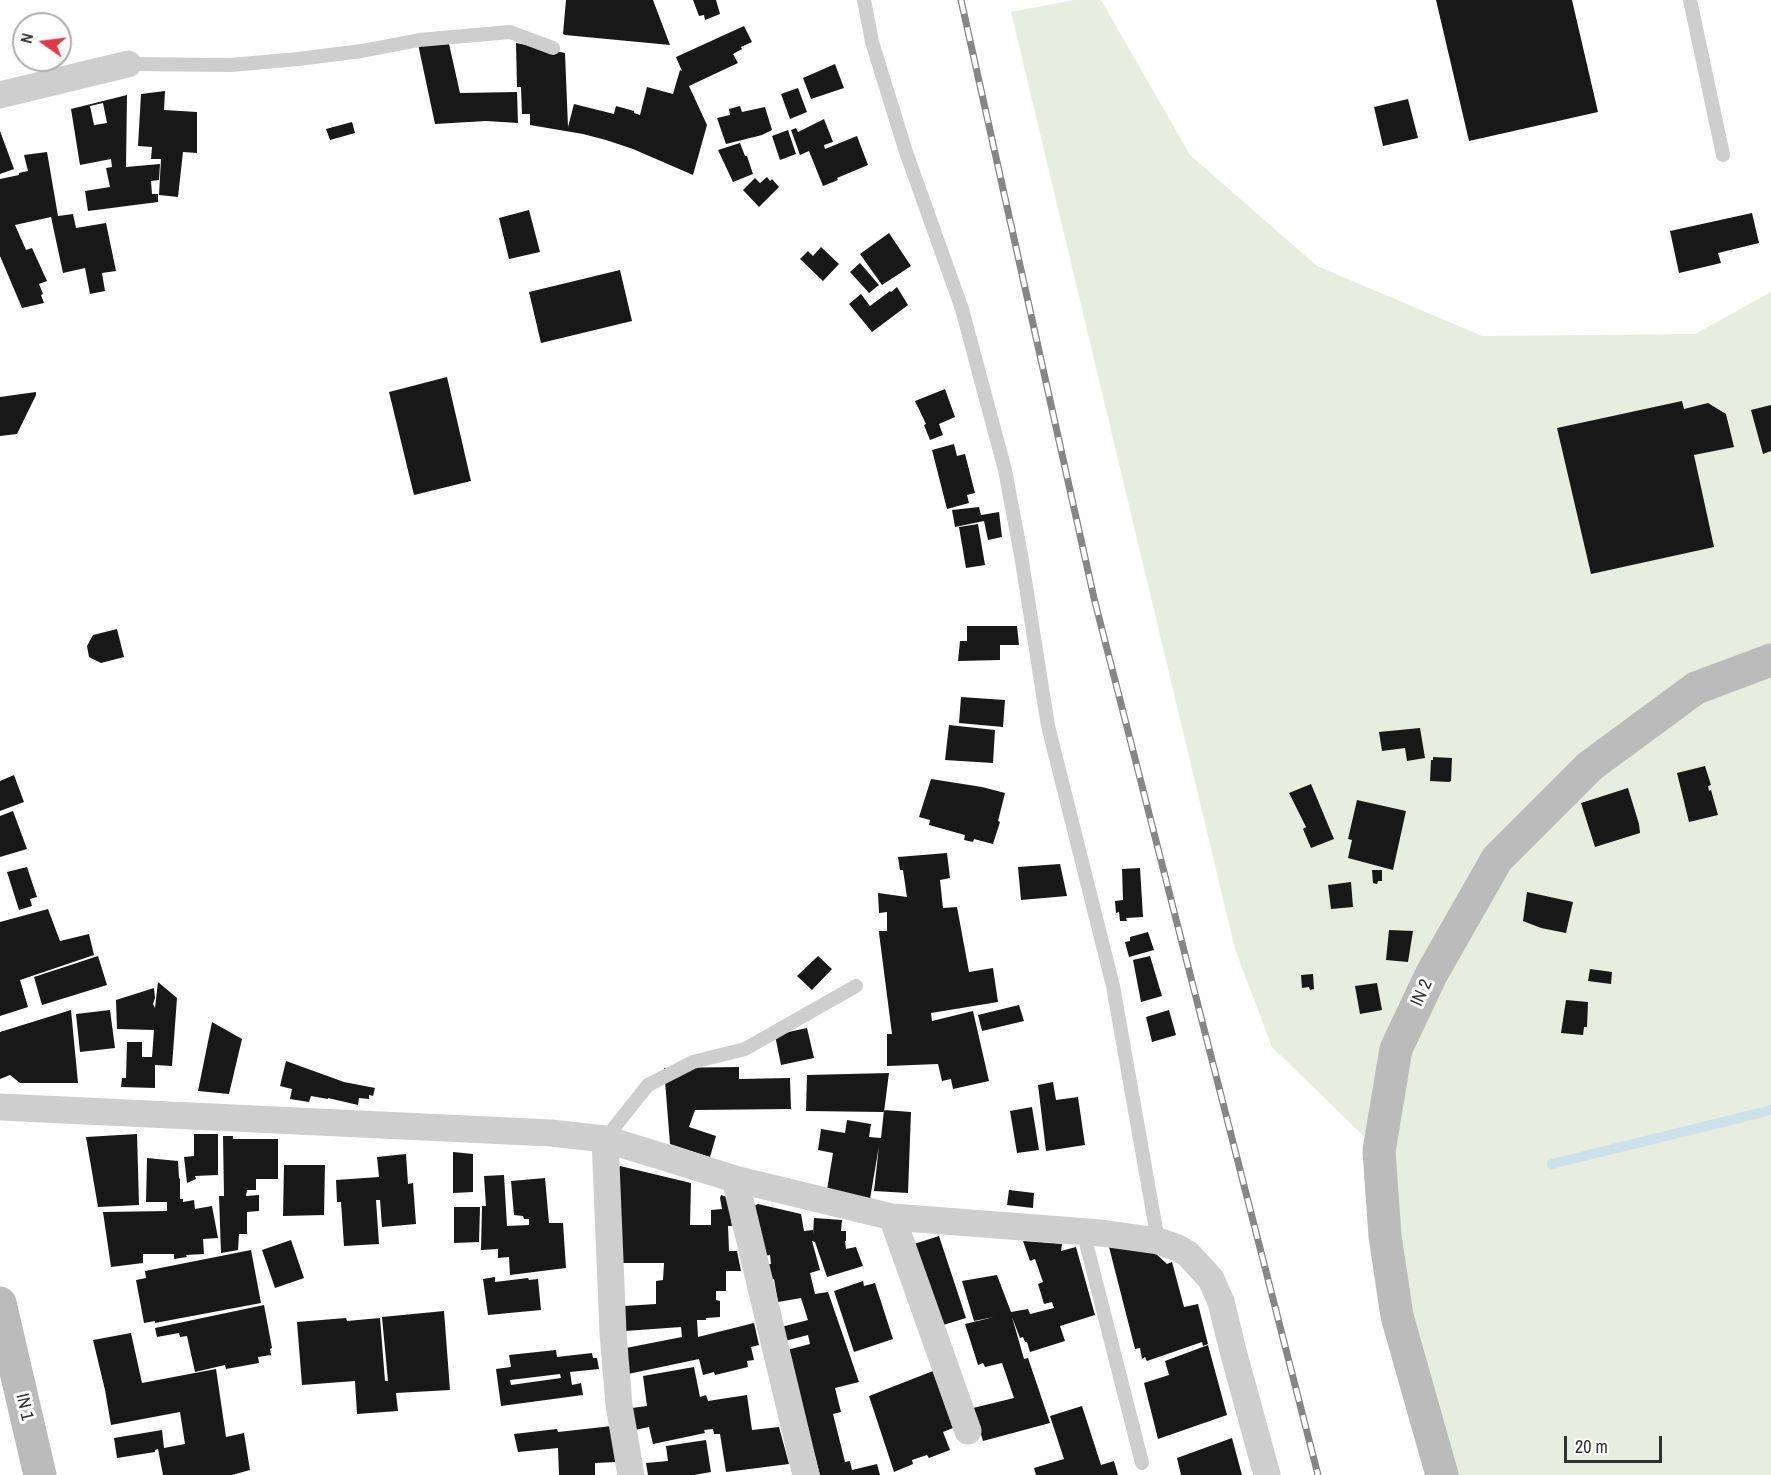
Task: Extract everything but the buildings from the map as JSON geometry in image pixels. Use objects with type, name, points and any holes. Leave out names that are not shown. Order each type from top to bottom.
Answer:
[{"type":"street","points":[[0,95],[128,64]]},
{"type":"street","name":"IN 2","points":[[1442,1475],[1397,1316],[1385,1236],[1379,1151],[1396,1049],[1432,973],[1497,859],[1590,766],[1696,688],[1771,660]]},
{"type":"street","points":[[0,1107],[551,1133],[605,1139],[735,1179],[892,1217],[1083,1231],[1158,1241],[1188,1254],[1214,1286],[1221,1302],[1267,1475]]},
{"type":"street","points":[[605,1139],[615,1357],[619,1405],[631,1475]]},
{"type":"street","points":[[735,1179],[806,1475]]},
{"type":"street","points":[[892,1217],[968,1431]]},
{"type":"street","name":"IN 1","points":[[0,1303],[40,1475]]},
{"type":"lane","points":[[864,0],[872,42],[906,152],[962,309],[1005,470],[1048,726],[1113,986],[1158,1241]]},
{"type":"lane","points":[[1690,0],[1723,155]]},
{"type":"lane","points":[[128,64],[231,65],[362,51],[419,39],[510,32],[553,48]]},
{"type":"lane","points":[[605,1139],[648,1084],[693,1062],[745,1049],[856,986]]},
{"type":"lane","points":[[1083,1231],[1142,1463]]},
{"type":"shaded area","points":[[1074,0],[1101,0],[1190,155],[1317,266],[1482,336],[1695,334],[1771,292],[1771,1475],[1442,1475],[1379,1151],[1272,1047],[1235,949],[1011,12]]},
{"type":"waterway","points":[[1552,1164],[1771,1110]]},
{"type":"railway","points":[[961,0],[1094,598],[1318,1475]]}]
